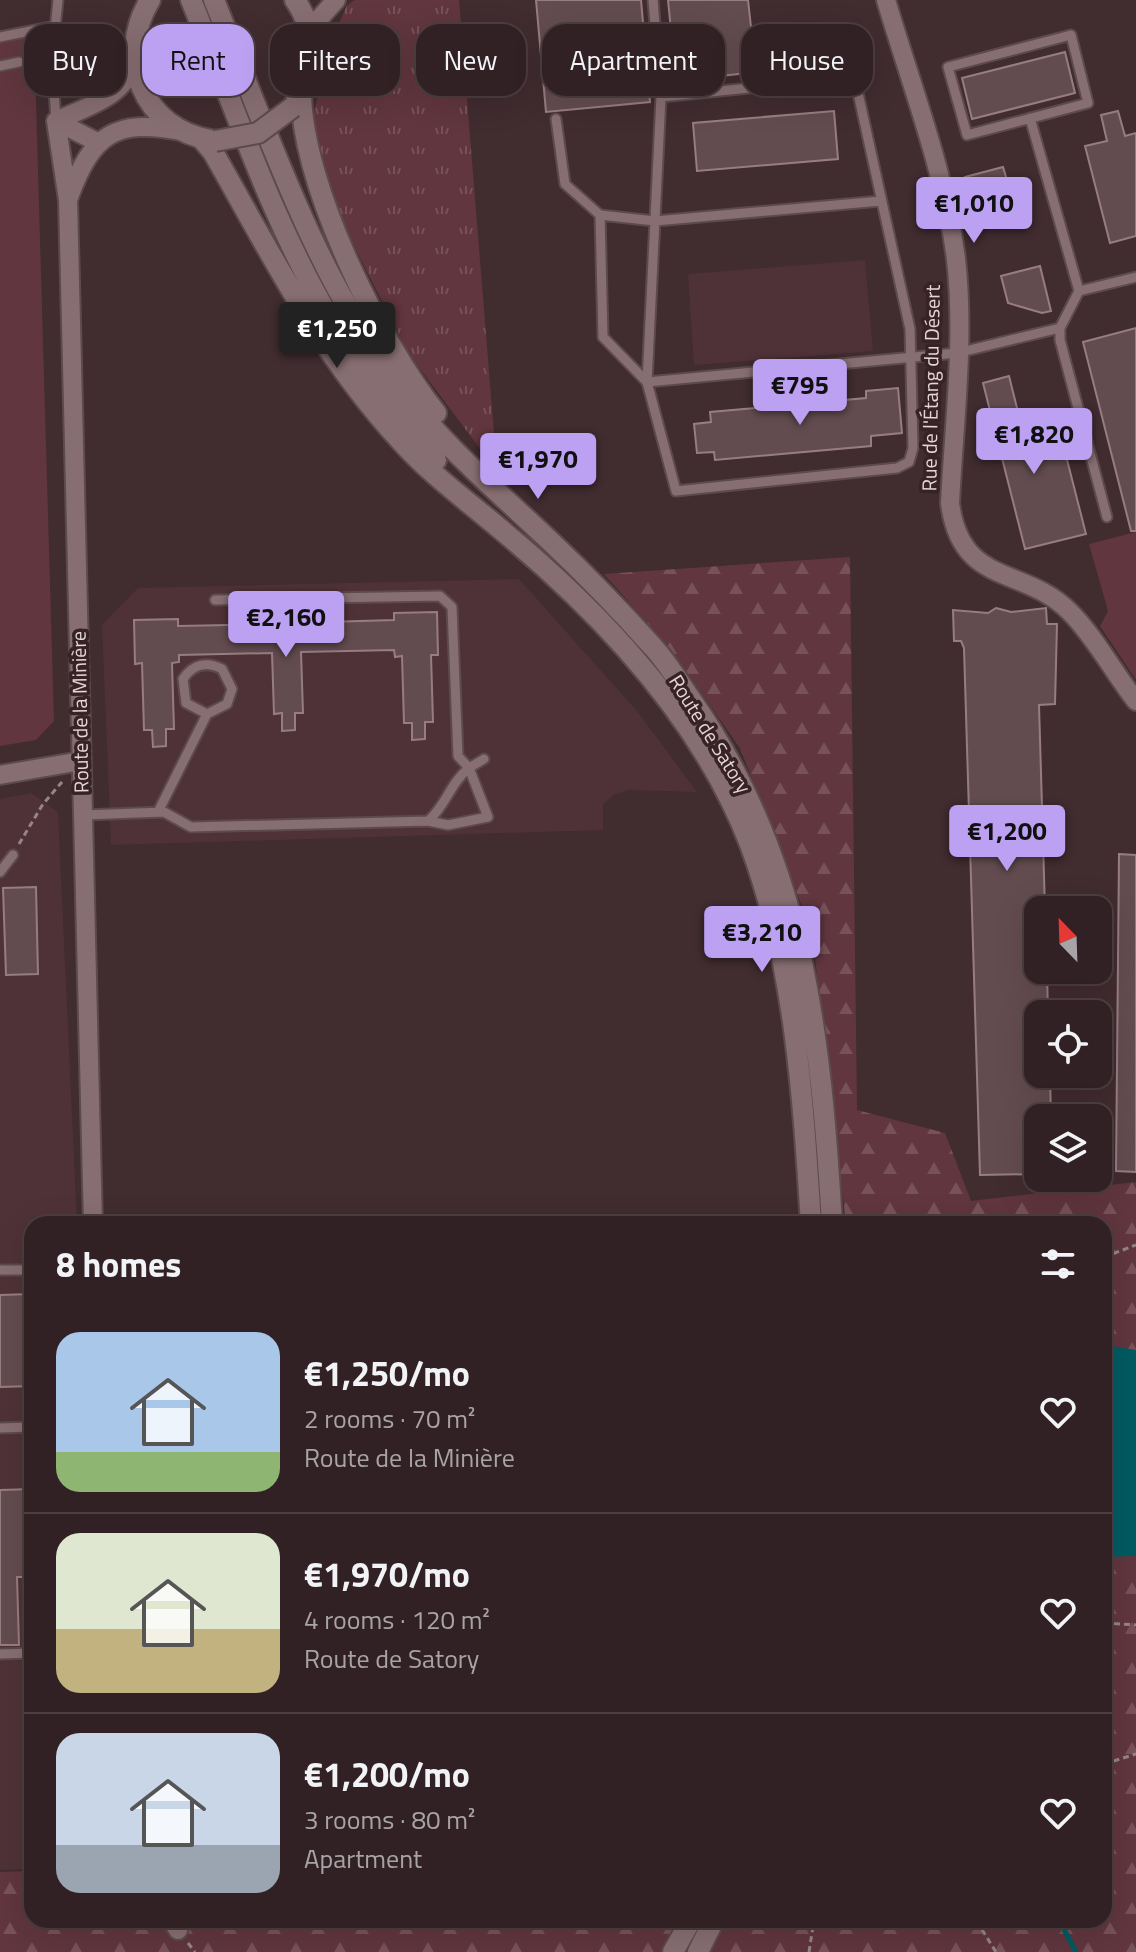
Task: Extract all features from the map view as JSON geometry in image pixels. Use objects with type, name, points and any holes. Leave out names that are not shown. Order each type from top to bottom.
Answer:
[{"type":"main road","points":[[149,0],[136,30],[133,62],[149,103],[199,137],[213,152],[312,328],[351,383],[439,481],[505,532]]},
{"type":"main road","points":[[191,0],[291,243],[332,323],[378,393],[505,532]]},
{"type":"main road","points":[[214,0],[311,238],[341,297],[415,408],[499,496]]},
{"type":"main road","points":[[295,0],[306,24]]},
{"type":"main road","points":[[199,137],[258,133],[299,96]]},
{"type":"main road","points":[[297,100],[319,181],[368,303],[428,403],[499,496]]},
{"type":"main road","name":"Route de Satory","points":[[499,496],[549,540],[656,649],[705,719],[741,780],[786,893],[809,986],[825,1106],[832,1216]]},
{"type":"main road","name":"Route de Satory","points":[[505,532],[585,603],[639,662],[688,730],[750,844],[768,900],[788,990],[804,1112],[810,1216]]},
{"type":"main road","points":[[673,1952],[686,1928]]},
{"type":"main road","points":[[698,1952],[710,1928]]},
{"type":"street","points":[[314,24],[336,0]]},
{"type":"street","name":"Rue de l'Étang du Désert","points":[[886,0],[944,199],[956,261],[957,353],[950,503],[953,524],[962,544],[993,573],[1053,598],[1071,612],[1136,701]]},
{"type":"street","points":[[56,121],[119,89],[130,77],[133,62]]},
{"type":"street","points":[[56,121],[97,142]]},
{"type":"street","name":"Route de la Minière","points":[[56,121],[68,200],[93,1216]]},
{"type":"street","points":[[68,200],[80,167],[97,142],[113,132],[159,127],[199,137]]},
{"type":"street","points":[[0,775],[81,761]]},
{"type":"lane","points":[[55,24],[58,0]]},
{"type":"lane","points":[[653,0],[661,97],[647,382],[676,491],[897,468],[909,462],[913,448],[910,329],[858,93],[847,82],[829,80],[661,97]]},
{"type":"lane","points":[[0,37],[24,32]]},
{"type":"lane","points":[[1071,35],[1088,103],[1030,118],[967,135],[948,67],[1071,35]]},
{"type":"lane","points":[[0,66],[19,62]]},
{"type":"lane","points":[[54,96],[56,121]]},
{"type":"lane","points":[[1030,118],[1079,291],[1060,328],[1107,517]]},
{"type":"lane","points":[[556,119],[565,184],[600,215],[655,221],[881,201]]},
{"type":"lane","points":[[600,215],[603,337],[647,382]]},
{"type":"lane","points":[[1079,291],[1136,277]]},
{"type":"lane","points":[[647,382],[957,353],[1060,328]]},
{"type":"lane","points":[[83,815],[158,812],[191,827],[428,821],[448,825],[488,817],[469,768],[458,756],[452,607],[440,596],[215,600]]},
{"type":"lane","points":[[158,812],[207,714],[227,704],[232,689],[222,669],[208,664],[193,668],[182,687],[186,703],[207,714]]},
{"type":"lane","points":[[428,821],[441,810],[457,778],[484,759]]},
{"type":"lane","points":[[0,872],[13,855]]},
{"type":"lane","points":[[0,1270],[24,1270]]},
{"type":"lane","points":[[0,1428],[24,1427]]},
{"type":"lane","points":[[0,1654],[24,1653]]},
{"type":"path","points":[[13,855],[43,804]]},
{"type":"path","points":[[1112,1254],[1136,1245]]},
{"type":"path","points":[[1112,1624],[1136,1625]]},
{"type":"path","points":[[1112,1762],[1136,1754]]},
{"type":"path","points":[[809,1952],[813,1928]]},
{"type":"path","points":[[981,1928],[996,1952]]},
{"type":"shaded area","points":[[865,260],[873,351],[694,365],[688,274]]},
{"type":"shaded area","points":[[519,579],[637,711],[697,792],[628,790],[614,795],[603,804],[603,830],[111,845],[102,625],[138,588]]},
{"type":"shaded area","points":[[31,793],[58,812],[77,1216],[24,1216],[24,1869],[0,1870],[0,799]]},
{"type":"green space","points":[[355,0],[459,0],[461,24],[416,24],[416,96],[467,96],[497,471],[408,353],[339,216],[312,119],[318,96],[400,96],[400,24],[339,24],[347,5]]},
{"type":"green space","points":[[24,35],[24,96],[36,96],[54,721],[36,740],[0,746],[0,39]]},
{"type":"green space","points":[[1136,532],[1136,680],[1100,626],[1108,611],[1089,544]]},
{"type":"green space","points":[[850,557],[857,1110],[945,1133],[971,1201],[1049,1192],[1112,1192],[1112,1185],[1136,1182],[1136,1952],[0,1952],[0,1872],[24,1871],[24,1928],[1112,1928],[1112,1216],[845,1216],[812,932],[740,748],[672,651],[604,574]]},
{"type":"water","points":[[1112,1346],[1136,1350],[1136,1556],[1112,1557]]},
{"type":"building","points":[[536,0],[641,0],[643,24],[542,24],[542,67]]},
{"type":"building","points":[[668,0],[748,0],[751,24],[741,24],[741,74],[725,75],[725,24],[670,24]]},
{"type":"building","points":[[1065,52],[1075,93],[972,119],[962,78]]},
{"type":"building","points":[[545,96],[649,96],[650,102],[546,112]]},
{"type":"building","points":[[834,111],[838,159],[697,171],[693,123]]},
{"type":"building","points":[[1118,111],[1125,136],[1136,133],[1136,236],[1110,243],[1085,146],[1107,141],[1101,115]]},
{"type":"building","points":[[1003,167],[1007,180],[969,190],[965,177]]},
{"type":"building","points":[[1040,266],[1051,311],[1042,313],[1008,303],[1001,276]]},
{"type":"building","points":[[1136,328],[1136,531],[1131,531],[1083,342]]},
{"type":"building","points":[[1009,376],[1029,456],[1064,448],[1086,534],[1025,549],[983,383]]},
{"type":"building","points":[[898,388],[902,433],[871,436],[871,446],[715,460],[714,452],[697,453],[694,424],[711,422],[710,412],[866,398],[866,391]]},
{"type":"building","points":[[996,608],[1011,612],[1046,608],[1047,624],[1057,624],[1055,704],[1039,705],[1045,896],[1024,896],[1024,984],[1047,984],[1048,1000],[1024,1000],[1024,1088],[1050,1088],[1051,1104],[1024,1104],[1024,1174],[980,1175],[964,648],[961,641],[954,641],[953,610],[988,613]]},
{"type":"building","points":[[437,612],[438,655],[431,655],[433,722],[425,722],[425,739],[412,740],[412,723],[404,723],[402,656],[395,657],[394,650],[301,652],[303,713],[295,713],[295,730],[282,731],[282,713],[274,714],[272,653],[179,655],[179,662],[172,663],[174,729],[166,729],[166,746],[153,747],[152,730],[144,730],[142,663],[135,664],[134,620],[178,619],[178,626],[279,624],[279,615],[293,614],[293,623],[394,620],[394,613]]},
{"type":"building","points":[[1119,854],[1136,855],[1136,1172],[1116,1171]]},
{"type":"building","points":[[36,887],[38,974],[6,975],[3,888]]},
{"type":"building","points":[[24,1294],[24,1386],[0,1387],[0,1295]]},
{"type":"building","points":[[24,1489],[24,1577],[17,1577],[19,1645],[0,1645],[0,1490]]},
{"type":"waterway","points":[[1063,1928],[1076,1952]]}]
